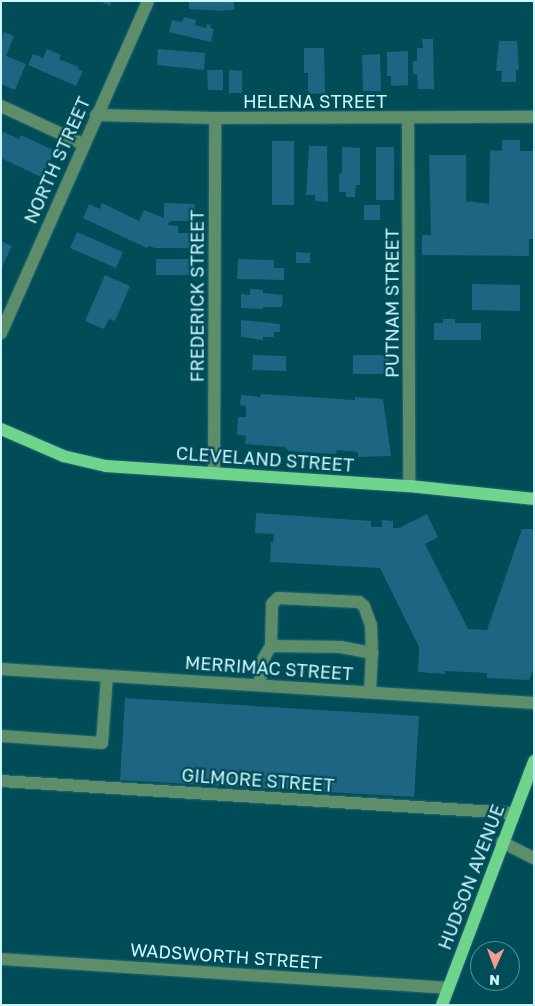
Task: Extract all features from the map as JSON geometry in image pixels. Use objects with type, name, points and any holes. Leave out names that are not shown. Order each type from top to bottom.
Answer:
[{"type":"main road","name":"CLEVELAND STREET","points":[[1,429],[63,456],[91,464],[409,486],[534,499]]},
{"type":"main road","name":"HUDSON AVENUE","points":[[442,1005],[534,761]]},
{"type":"street","name":"NORTH STREET","points":[[1,333],[4,317],[148,1]]},
{"type":"street","points":[[1,106],[83,144]]},
{"type":"street","name":"HELENA STREET","points":[[96,115],[408,119],[534,117]]},
{"type":"street","name":"FREDERICK STREET","points":[[214,474],[215,118]]},
{"type":"street","name":"PUTNAM STREET","points":[[408,119],[409,486]]},
{"type":"street","points":[[260,685],[261,663],[271,646],[272,604],[278,598],[359,602],[364,606],[371,626],[370,692]]},
{"type":"street","points":[[271,646],[340,647],[372,653]]},
{"type":"street","name":"MERRIMAC STREET","points":[[1,669],[534,703]]},
{"type":"street","points":[[1,736],[102,743],[107,676]]},
{"type":"street","name":"GILMORE STREET","points":[[1,781],[513,814]]},
{"type":"street","points":[[502,842],[534,858]]},
{"type":"street","name":"WADSWORTH STREET","points":[[1,959],[448,988]]},
{"type":"building","points":[[100,1],[112,1],[110,6]]},
{"type":"building","points":[[189,1],[234,1],[234,10],[189,9]]},
{"type":"building","points":[[184,17],[196,20],[195,25],[206,28],[207,24],[211,25],[210,28],[214,29],[211,42],[169,32],[172,20],[182,22]]},
{"type":"building","points":[[4,32],[14,36],[6,56],[26,64],[15,90],[1,84],[1,38]]},
{"type":"building","points":[[422,39],[433,39],[434,89],[418,89],[417,74],[413,74],[413,61],[417,61],[417,48],[423,48]]},
{"type":"building","points":[[499,41],[517,41],[519,70],[516,70],[516,82],[501,82],[502,71],[496,71]]},
{"type":"building","points":[[304,48],[324,48],[325,93],[308,94],[308,73],[304,73]]},
{"type":"building","points":[[47,49],[61,55],[59,59],[79,67],[78,69],[83,71],[76,86],[28,65],[33,54],[43,58]]},
{"type":"building","points":[[158,49],[205,53],[204,70],[157,65]]},
{"type":"building","points":[[408,51],[408,85],[391,86],[391,76],[387,76],[387,52]]},
{"type":"building","points":[[380,54],[381,91],[363,91],[362,55]]},
{"type":"building","points":[[207,70],[223,70],[223,90],[208,90]]},
{"type":"building","points":[[229,70],[242,71],[242,93],[229,93]]},
{"type":"building","points":[[4,132],[19,139],[21,135],[55,151],[41,177],[1,158],[1,135]]},
{"type":"building","points":[[502,140],[520,140],[520,151],[534,151],[534,239],[529,239],[529,256],[422,255],[422,235],[431,235],[429,155],[466,155],[466,201],[489,204],[490,150],[502,151]]},
{"type":"building","points":[[272,141],[294,141],[294,205],[272,205]]},
{"type":"building","points":[[309,146],[327,146],[328,202],[315,201],[315,195],[306,195]]},
{"type":"building","points":[[342,147],[360,148],[360,185],[356,185],[355,197],[346,197],[346,192],[339,192],[339,174],[342,173]]},
{"type":"building","points":[[376,147],[394,147],[394,200],[376,200]]},
{"type":"building","points":[[102,203],[139,221],[144,210],[164,218],[164,203],[195,204],[195,221],[170,221],[167,225],[178,226],[178,233],[191,233],[191,248],[156,248],[148,246],[147,248],[83,218],[89,204],[100,209]]},
{"type":"building","points":[[364,205],[380,205],[380,220],[364,220]]},
{"type":"building","points":[[77,232],[123,252],[116,268],[70,248]]},
{"type":"building","points":[[1,241],[12,246],[1,269]]},
{"type":"building","points":[[296,252],[310,253],[310,263],[296,263]]},
{"type":"building","points":[[156,259],[194,259],[194,275],[156,275]]},
{"type":"building","points":[[238,259],[274,260],[274,268],[284,268],[284,280],[237,279]]},
{"type":"building","points":[[105,275],[130,286],[115,321],[109,319],[104,329],[85,321]]},
{"type":"building","points":[[472,284],[520,285],[520,311],[472,310]]},
{"type":"building","points":[[250,289],[263,290],[263,293],[283,295],[282,307],[263,307],[263,309],[241,308],[241,294],[250,295]]},
{"type":"building","points":[[443,319],[455,319],[455,323],[481,323],[481,340],[434,340],[434,323],[443,323]]},
{"type":"building","points":[[241,320],[280,324],[280,332],[274,332],[274,337],[263,337],[263,340],[241,337]]},
{"type":"building","points":[[253,355],[286,356],[286,371],[252,370]]},
{"type":"building","points":[[353,355],[389,355],[389,374],[353,374]]},
{"type":"building","points":[[261,394],[355,400],[355,397],[383,399],[391,456],[358,457],[358,452],[337,450],[336,454],[289,451],[285,447],[245,444],[246,436],[237,435],[238,417],[246,417],[246,406],[240,405],[241,395],[260,397]]},
{"type":"building","points":[[256,513],[371,521],[371,527],[382,527],[382,520],[393,521],[393,528],[399,528],[427,514],[438,537],[425,544],[468,629],[487,630],[522,529],[534,529],[534,668],[529,680],[487,678],[487,673],[445,671],[445,674],[418,672],[419,647],[380,568],[270,562],[271,542],[273,543],[274,534],[255,533]]},
{"type":"building","points":[[125,698],[419,716],[414,797],[120,780]]}]
